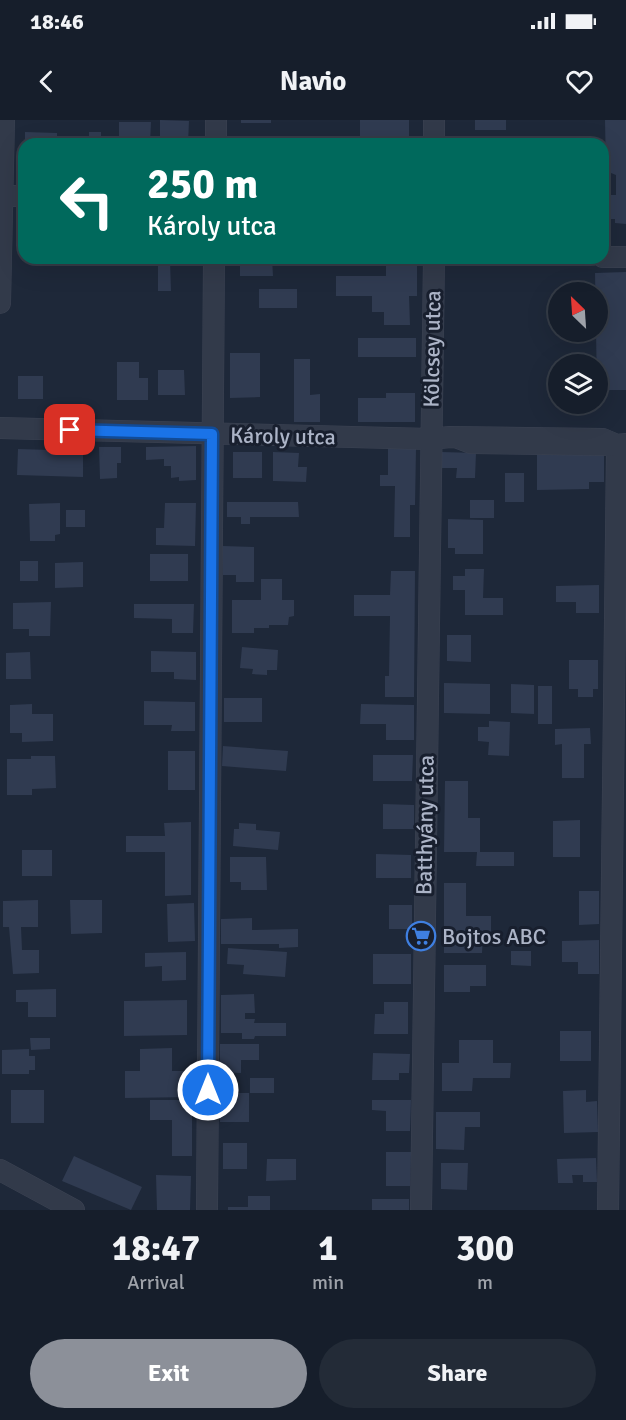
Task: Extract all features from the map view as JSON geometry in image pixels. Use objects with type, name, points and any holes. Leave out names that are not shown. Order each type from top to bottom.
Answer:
[{"type":"street","points":[[0,303],[4,120]]},
{"type":"street","points":[[216,120],[216,138]]},
{"type":"street","points":[[434,120],[434,138]]},
{"type":"street","points":[[1,196],[18,196]]},
{"type":"street","points":[[609,257],[626,257]]},
{"type":"street","points":[[207,1210],[214,264]]},
{"type":"street","name":"Kölcsey utca","points":[[430,439],[434,264]]},
{"type":"street","name":"Károly utca","points":[[0,428],[458,438],[471,443],[622,444]]},
{"type":"street","name":"Batthyány utca","points":[[421,1210],[430,439]]},
{"type":"street","points":[[608,1210],[622,444]]},
{"type":"street","points":[[0,1170],[74,1210]]},
{"type":"building","points":[[160,120],[189,121],[188,138],[160,138]]},
{"type":"building","points":[[241,120],[271,120],[271,123],[241,123]]},
{"type":"building","points":[[360,120],[409,120],[409,137],[360,138]]},
{"type":"building","points":[[475,120],[506,120],[506,130],[475,130]]},
{"type":"building","points":[[605,120],[626,120],[626,224],[615,223],[615,219],[609,219],[609,195],[616,195],[616,175],[609,172],[609,138],[605,138]]},
{"type":"building","points":[[119,122],[151,122],[150,138],[119,138]]},
{"type":"building","points":[[25,132],[57,133],[57,138],[25,138]]},
{"type":"building","points":[[89,132],[101,132],[101,138],[89,138]]},
{"type":"building","points":[[158,264],[170,264],[171,291],[158,291]]},
{"type":"building","points":[[240,264],[272,264],[273,276],[240,276]]},
{"type":"building","points":[[386,264],[417,264],[417,296],[409,296],[410,325],[384,325],[384,312],[372,312],[372,296],[336,296],[336,276],[386,276]]},
{"type":"building","points":[[626,272],[626,390],[608,390],[608,354],[596,354],[596,342],[608,342],[608,282],[595,282],[595,273]]},
{"type":"building","points":[[259,289],[297,289],[297,308],[259,308]]},
{"type":"building","points":[[358,338],[416,338],[416,357],[358,357]]},
{"type":"building","points":[[230,353],[260,353],[260,397],[230,398]]},
{"type":"building","points":[[294,359],[310,359],[310,395],[320,394],[320,422],[294,422]]},
{"type":"building","points":[[117,362],[139,362],[139,378],[148,378],[148,400],[117,400]]},
{"type":"building","points":[[158,370],[184,370],[185,395],[158,395]]},
{"type":"building","points":[[18,376],[43,376],[43,399],[18,399]]},
{"type":"building","points":[[386,393],[415,393],[415,422],[358,422],[358,398],[386,398]]},
{"type":"building","points":[[196,446],[196,480],[179,481],[179,477],[171,478],[171,466],[164,466],[164,459],[146,460],[146,447]]},
{"type":"building","points":[[99,447],[121,447],[121,463],[117,463],[117,478],[100,479]]},
{"type":"building","points":[[388,448],[416,449],[415,505],[410,505],[410,537],[394,537],[395,486],[380,486],[380,475],[388,475]]},
{"type":"building","points":[[18,449],[83,451],[83,477],[17,475]]},
{"type":"building","points":[[233,452],[262,452],[262,478],[233,478]]},
{"type":"building","points":[[273,452],[299,453],[298,467],[307,467],[306,482],[273,481]]},
{"type":"building","points":[[441,452],[476,453],[475,478],[456,478],[457,468],[441,468]]},
{"type":"building","points":[[537,455],[604,455],[604,482],[589,482],[589,489],[537,490]]},
{"type":"building","points":[[505,473],[524,473],[524,502],[505,502]]},
{"type":"building","points":[[470,500],[494,500],[494,518],[470,518]]},
{"type":"building","points":[[227,502],[298,502],[299,517],[250,517],[250,524],[241,524],[241,517],[227,517]]},
{"type":"building","points":[[60,503],[60,534],[55,535],[55,541],[30,541],[29,504]]},
{"type":"building","points":[[165,503],[196,503],[195,546],[156,545],[156,528],[164,528]]},
{"type":"building","points":[[66,510],[85,510],[85,527],[66,527]]},
{"type":"building","points":[[448,519],[483,520],[483,554],[455,554],[455,548],[448,548]]},
{"type":"building","points":[[223,546],[254,547],[254,582],[236,582],[236,575],[223,575]]},
{"type":"building","points":[[150,554],[188,554],[188,581],[150,581]]},
{"type":"building","points":[[20,561],[38,561],[38,581],[20,581]]},
{"type":"building","points":[[83,562],[83,587],[55,588],[55,563]]},
{"type":"building","points":[[465,569],[484,569],[483,598],[503,598],[503,615],[465,615],[465,590],[453,590],[453,576],[465,576]]},
{"type":"building","points":[[391,571],[415,571],[414,697],[385,697],[385,676],[389,676],[390,616],[354,616],[354,595],[390,595]]},
{"type":"building","points":[[261,579],[282,579],[282,600],[294,600],[294,616],[289,617],[288,625],[254,628],[254,633],[232,633],[232,600],[261,600]]},
{"type":"building","points":[[599,585],[599,613],[576,613],[576,602],[556,602],[556,586]]},
{"type":"building","points":[[51,602],[50,636],[29,636],[29,629],[13,629],[13,603]]},
{"type":"building","points":[[134,604],[194,604],[193,633],[172,633],[172,619],[134,618]]},
{"type":"building","points":[[447,635],[471,635],[471,662],[447,661]]},
{"type":"building","points":[[242,647],[278,650],[277,670],[267,670],[267,675],[252,674],[253,669],[240,668]]},
{"type":"building","points":[[151,651],[196,652],[196,680],[174,679],[174,672],[151,672]]},
{"type":"building","points":[[30,652],[31,679],[6,679],[6,653]]},
{"type":"building","points":[[569,660],[598,660],[598,689],[593,689],[593,697],[578,697],[578,689],[569,689]]},
{"type":"building","points":[[444,683],[490,684],[490,714],[444,713]]},
{"type":"building","points":[[511,684],[534,685],[534,714],[511,713]]},
{"type":"building","points":[[538,686],[552,686],[552,724],[538,724]]},
{"type":"building","points":[[224,698],[262,698],[262,722],[224,722]]},
{"type":"building","points":[[144,701],[195,702],[195,731],[171,731],[172,725],[144,725]]},
{"type":"building","points":[[32,704],[32,714],[53,714],[53,741],[22,742],[22,733],[10,733],[10,705]]},
{"type":"building","points":[[361,704],[414,705],[414,740],[386,740],[386,724],[360,724]]},
{"type":"building","points":[[489,721],[510,722],[509,756],[488,755],[489,742],[478,741],[478,727],[489,727]]},
{"type":"building","points":[[590,728],[591,744],[584,744],[584,778],[562,778],[562,744],[555,745],[555,729]]},
{"type":"building","points":[[223,746],[288,751],[286,771],[222,766]]},
{"type":"building","points":[[168,751],[195,751],[195,790],[168,790]]},
{"type":"building","points":[[373,755],[413,755],[412,781],[373,781]]},
{"type":"building","points":[[31,756],[55,756],[56,788],[32,789],[32,795],[7,795],[7,759],[31,759]]},
{"type":"building","points":[[445,781],[468,781],[468,818],[480,818],[480,852],[514,852],[514,866],[476,866],[477,852],[444,852]]},
{"type":"building","points":[[383,804],[414,805],[414,829],[383,829]]},
{"type":"building","points":[[580,820],[580,857],[553,857],[553,821]]},
{"type":"building","points":[[191,822],[191,895],[165,896],[165,852],[126,852],[126,836],[165,836],[164,823]]},
{"type":"building","points":[[239,823],[256,824],[256,830],[280,832],[278,850],[233,846],[234,829],[239,829]]},
{"type":"building","points":[[22,850],[52,850],[52,876],[22,876]]},
{"type":"building","points":[[376,854],[411,855],[411,878],[376,878]]},
{"type":"building","points":[[230,857],[266,857],[267,890],[241,890],[241,882],[230,882]]},
{"type":"building","points":[[444,883],[466,883],[466,916],[491,916],[491,934],[483,933],[482,953],[444,953]]},
{"type":"building","points":[[579,891],[599,891],[599,924],[579,925]]},
{"type":"building","points":[[38,900],[38,927],[21,927],[22,950],[39,950],[39,973],[13,974],[9,927],[3,927],[3,901]]},
{"type":"building","points":[[70,900],[102,900],[102,933],[71,934]]},
{"type":"building","points":[[194,903],[195,941],[168,942],[167,904]]},
{"type":"building","points":[[389,905],[412,905],[412,929],[389,929]]},
{"type":"building","points":[[252,918],[252,930],[298,929],[298,947],[279,948],[279,944],[221,944],[221,919]]},
{"type":"building","points":[[599,940],[599,974],[578,974],[578,962],[562,962],[562,941]]},
{"type":"building","points":[[228,948],[287,952],[285,977],[243,974],[244,965],[227,964]]},
{"type":"building","points":[[511,951],[531,951],[531,966],[511,965]]},
{"type":"building","points":[[186,952],[186,980],[162,981],[162,966],[145,967],[145,953]]},
{"type":"building","points":[[373,954],[411,954],[411,984],[373,984]]},
{"type":"building","points":[[444,965],[486,965],[486,986],[470,986],[470,992],[444,992]]},
{"type":"building","points":[[56,989],[56,1017],[28,1017],[28,1002],[16,1002],[16,990]]},
{"type":"building","points":[[254,994],[255,1013],[245,1013],[245,1019],[255,1019],[254,1023],[286,1023],[286,1036],[255,1036],[254,1039],[242,1039],[242,1033],[221,1033],[221,995]]},
{"type":"building","points":[[187,1000],[187,1035],[124,1036],[124,1001]]},
{"type":"building","points":[[384,1002],[408,1002],[408,1034],[374,1034],[375,1014],[384,1014]]},
{"type":"building","points":[[560,1031],[591,1031],[591,1061],[560,1061]]},
{"type":"building","points":[[30,1038],[50,1038],[50,1049],[31,1050]]},
{"type":"building","points":[[459,1040],[493,1040],[493,1063],[511,1063],[510,1078],[473,1078],[472,1091],[442,1091],[442,1063],[459,1063]]},
{"type":"building","points":[[220,1044],[259,1044],[259,1060],[241,1060],[241,1073],[220,1072]]},
{"type":"building","points":[[172,1048],[172,1071],[192,1071],[192,1097],[125,1098],[125,1071],[140,1071],[140,1049]]},
{"type":"building","points":[[29,1049],[29,1056],[35,1056],[35,1070],[29,1070],[29,1074],[2,1074],[2,1050]]},
{"type":"building","points":[[373,1053],[410,1054],[409,1073],[399,1073],[399,1080],[372,1080]]},
{"type":"building","points":[[250,1078],[274,1078],[274,1093],[250,1093]]},
{"type":"building","points":[[11,1090],[44,1090],[44,1123],[11,1123]]},
{"type":"building","points":[[586,1090],[586,1102],[597,1101],[598,1132],[564,1133],[563,1091]]},
{"type":"building","points":[[220,1093],[249,1093],[249,1122],[220,1122]]},
{"type":"building","points":[[150,1100],[192,1100],[192,1156],[172,1156],[172,1120],[150,1120]]},
{"type":"building","points":[[372,1100],[411,1100],[410,1131],[386,1131],[386,1111],[372,1110]]},
{"type":"building","points":[[436,1112],[480,1112],[480,1127],[465,1127],[464,1150],[436,1149]]},
{"type":"building","points":[[223,1143],[247,1143],[247,1169],[223,1169]]},
{"type":"building","points":[[386,1152],[411,1152],[410,1186],[386,1186]]},
{"type":"building","points":[[74,1156],[142,1187],[131,1210],[62,1181]]},
{"type":"building","points":[[596,1158],[597,1182],[583,1182],[583,1175],[572,1175],[573,1183],[558,1183],[557,1159]]},
{"type":"building","points":[[267,1159],[296,1159],[296,1180],[266,1181]]},
{"type":"building","points":[[441,1163],[468,1163],[467,1190],[441,1189]]},
{"type":"building","points":[[156,1175],[191,1176],[190,1210],[157,1210]]},
{"type":"building","points":[[248,1196],[270,1196],[270,1210],[228,1210],[228,1207],[248,1207]]},
{"type":"building","points":[[372,1199],[409,1199],[409,1210],[372,1210]]},
{"type":"place","name":"Bojtos ABC","points":[[421,936]]},
{"type":"route","points":[[70,430],[212,434],[208,1090]]}]
